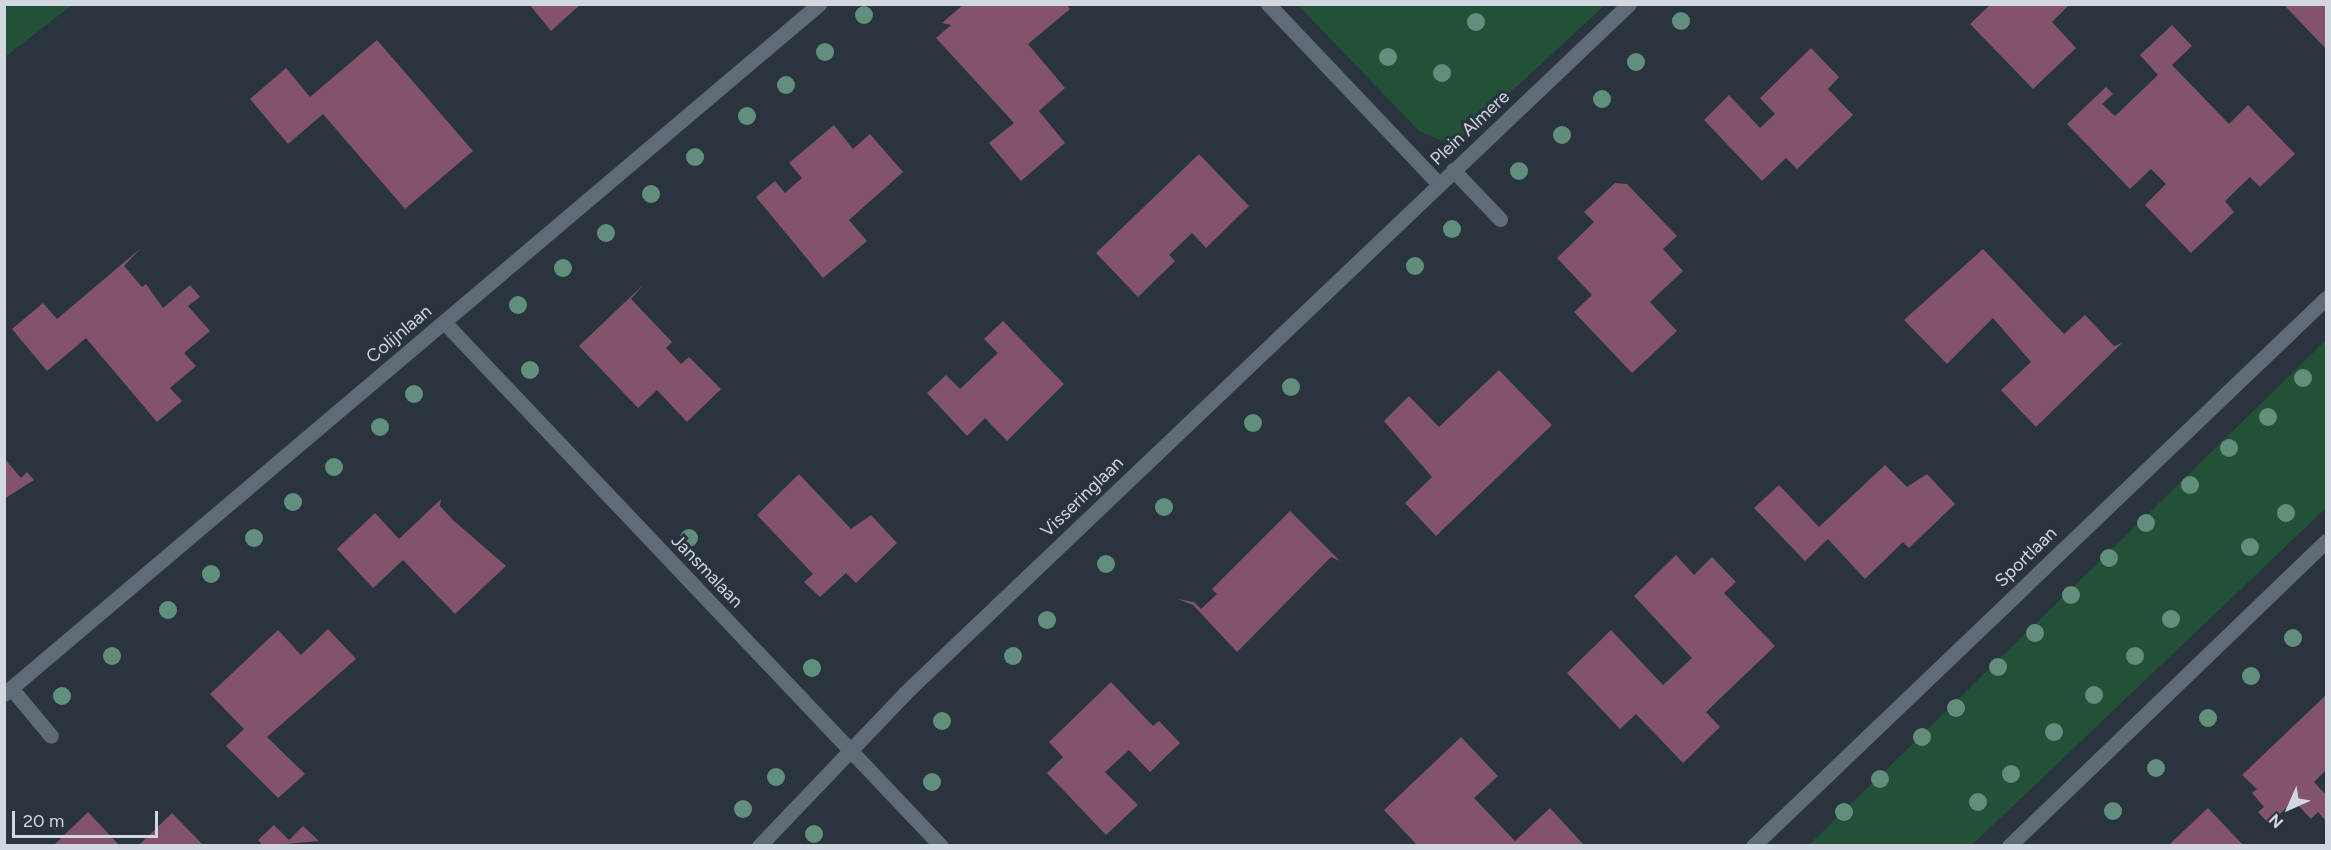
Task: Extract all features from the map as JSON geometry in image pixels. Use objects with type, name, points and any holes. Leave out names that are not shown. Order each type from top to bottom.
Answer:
[{"type":"street","name":"Colijnlaan","points":[[8,691],[819,4]]},
{"type":"street","name":"Plein Almere","points":[[1268,4],[1439,184],[1629,4]]},
{"type":"street","points":[[1453,170],[1500,219]]},
{"type":"street","name":"Visseringlaan","points":[[759,846],[905,693],[1439,184]]},
{"type":"street","name":"Sportlaan","points":[[1753,846],[2326,298]]},
{"type":"street","name":"Jansmalaan","points":[[444,322],[941,846]]},
{"type":"street","points":[[2008,846],[2326,541]]},
{"type":"street","points":[[8,691],[51,736]]},
{"type":"green space","points":[[5,4],[72,4],[72,5],[5,57]]},
{"type":"green space","points":[[1298,5],[1605,5],[1463,136],[1442,141],[1419,131]]},
{"type":"green space","points":[[2326,340],[2326,508],[1972,845],[1809,845]]},
{"type":"building","points":[[529,4],[581,4],[551,31]]},
{"type":"building","points":[[964,4],[1066,4],[1070,9],[1028,44],[1065,88],[1039,111],[1065,143],[1021,181],[989,143],[1014,123],[936,38],[951,25],[942,23]]},
{"type":"building","points":[[1991,4],[2070,4],[2052,22],[2076,48],[2033,89],[1970,24]]},
{"type":"building","points":[[2284,5],[2326,5],[2326,49]]},
{"type":"building","points":[[2172,25],[2192,46],[2172,65],[2229,124],[2248,105],[2295,154],[2260,187],[2250,177],[2225,201],[2234,212],[2191,253],[2145,205],[2166,184],[2151,169],[2130,189],[2067,124],[2106,87],[2113,94],[2102,104],[2115,116],[2158,75],[2140,55]]},
{"type":"building","points":[[377,40],[473,151],[405,209],[323,114],[288,144],[250,99],[286,68],[310,97]]},
{"type":"building","points":[[1811,48],[1839,77],[1828,89],[1853,115],[1797,169],[1786,158],[1762,181],[1704,120],[1729,95],[1760,128],[1775,114],[1760,98]]},
{"type":"building","points":[[834,125],[853,149],[870,134],[903,172],[849,220],[867,241],[823,278],[756,197],[775,181],[785,193],[802,178],[789,163]]},
{"type":"building","points":[[1199,154],[1249,206],[1206,248],[1192,233],[1169,255],[1175,261],[1138,297],[1096,253]]},
{"type":"building","points":[[1615,183],[1627,184],[1677,236],[1663,249],[1683,271],[1650,302],[1677,331],[1632,373],[1574,312],[1592,295],[1557,258],[1594,222],[1584,212]]},
{"type":"building","points":[[141,248],[124,266],[142,287],[146,284],[163,308],[190,285],[200,297],[188,306],[210,331],[184,353],[196,366],[170,388],[182,401],[157,422],[86,338],[47,371],[12,329],[43,303],[57,319]]},
{"type":"building","points":[[1983,249],[2064,334],[2085,315],[2114,346],[2122,343],[2036,427],[2001,390],[2031,362],[1993,318],[1947,364],[1904,320]]},
{"type":"building","points":[[644,284],[631,299],[672,342],[666,348],[681,364],[689,357],[721,389],[687,422],[657,390],[638,408],[579,346]]},
{"type":"building","points":[[1003,321],[1064,384],[1007,441],[985,418],[967,436],[927,393],[946,375],[960,389],[998,353],[984,339]]},
{"type":"building","points":[[1499,370],[1552,425],[1436,536],[1405,503],[1432,477],[1384,421],[1409,396],[1439,427]]},
{"type":"building","points":[[4,458],[21,478],[27,472],[34,480],[4,499]]},
{"type":"building","points":[[1885,465],[1907,487],[1927,474],[1955,504],[1909,548],[1903,542],[1865,579],[1828,539],[1805,561],[1754,508],[1779,485],[1819,527]]},
{"type":"building","points":[[799,474],[851,529],[871,515],[897,543],[856,583],[846,573],[820,597],[804,582],[813,574],[757,515]]},
{"type":"building","points":[[441,499],[440,506],[453,520],[506,566],[455,614],[403,560],[373,588],[337,549],[375,513],[399,539]]},
{"type":"building","points":[[1290,511],[1340,561],[1331,557],[1237,652],[1193,605],[1178,599],[1194,602],[1201,609],[1217,594],[1212,589]]},
{"type":"building","points":[[1676,555],[1694,575],[1712,557],[1736,582],[1724,593],[1775,646],[1706,712],[1720,727],[1683,763],[1636,714],[1620,729],[1567,673],[1611,630],[1663,685],[1692,658],[1634,596]]},
{"type":"building","points":[[328,629],[356,659],[267,737],[305,774],[278,798],[226,746],[244,729],[210,694],[278,630],[301,655]]},
{"type":"building","points":[[1111,682],[1153,726],[1159,721],[1180,743],[1150,772],[1129,750],[1105,772],[1138,805],[1106,835],[1047,773],[1063,757],[1049,742]]},
{"type":"building","points":[[2326,695],[2326,770],[2314,782],[2326,795],[2326,821],[2318,812],[2311,819],[2294,801],[2269,824],[2258,812],[2264,807],[2252,793],[2257,789],[2242,775]]},
{"type":"building","points":[[1461,737],[1498,776],[1474,798],[1515,841],[1550,808],[1583,844],[1418,846],[1384,810]]},
{"type":"building","points":[[2208,808],[2244,846],[2168,846],[2175,839]]},
{"type":"building","points":[[88,812],[120,846],[53,846]]},
{"type":"building","points":[[172,813],[204,846],[138,846]]},
{"type":"building","points":[[274,825],[289,840],[303,826],[319,841],[263,846],[258,840]]}]
